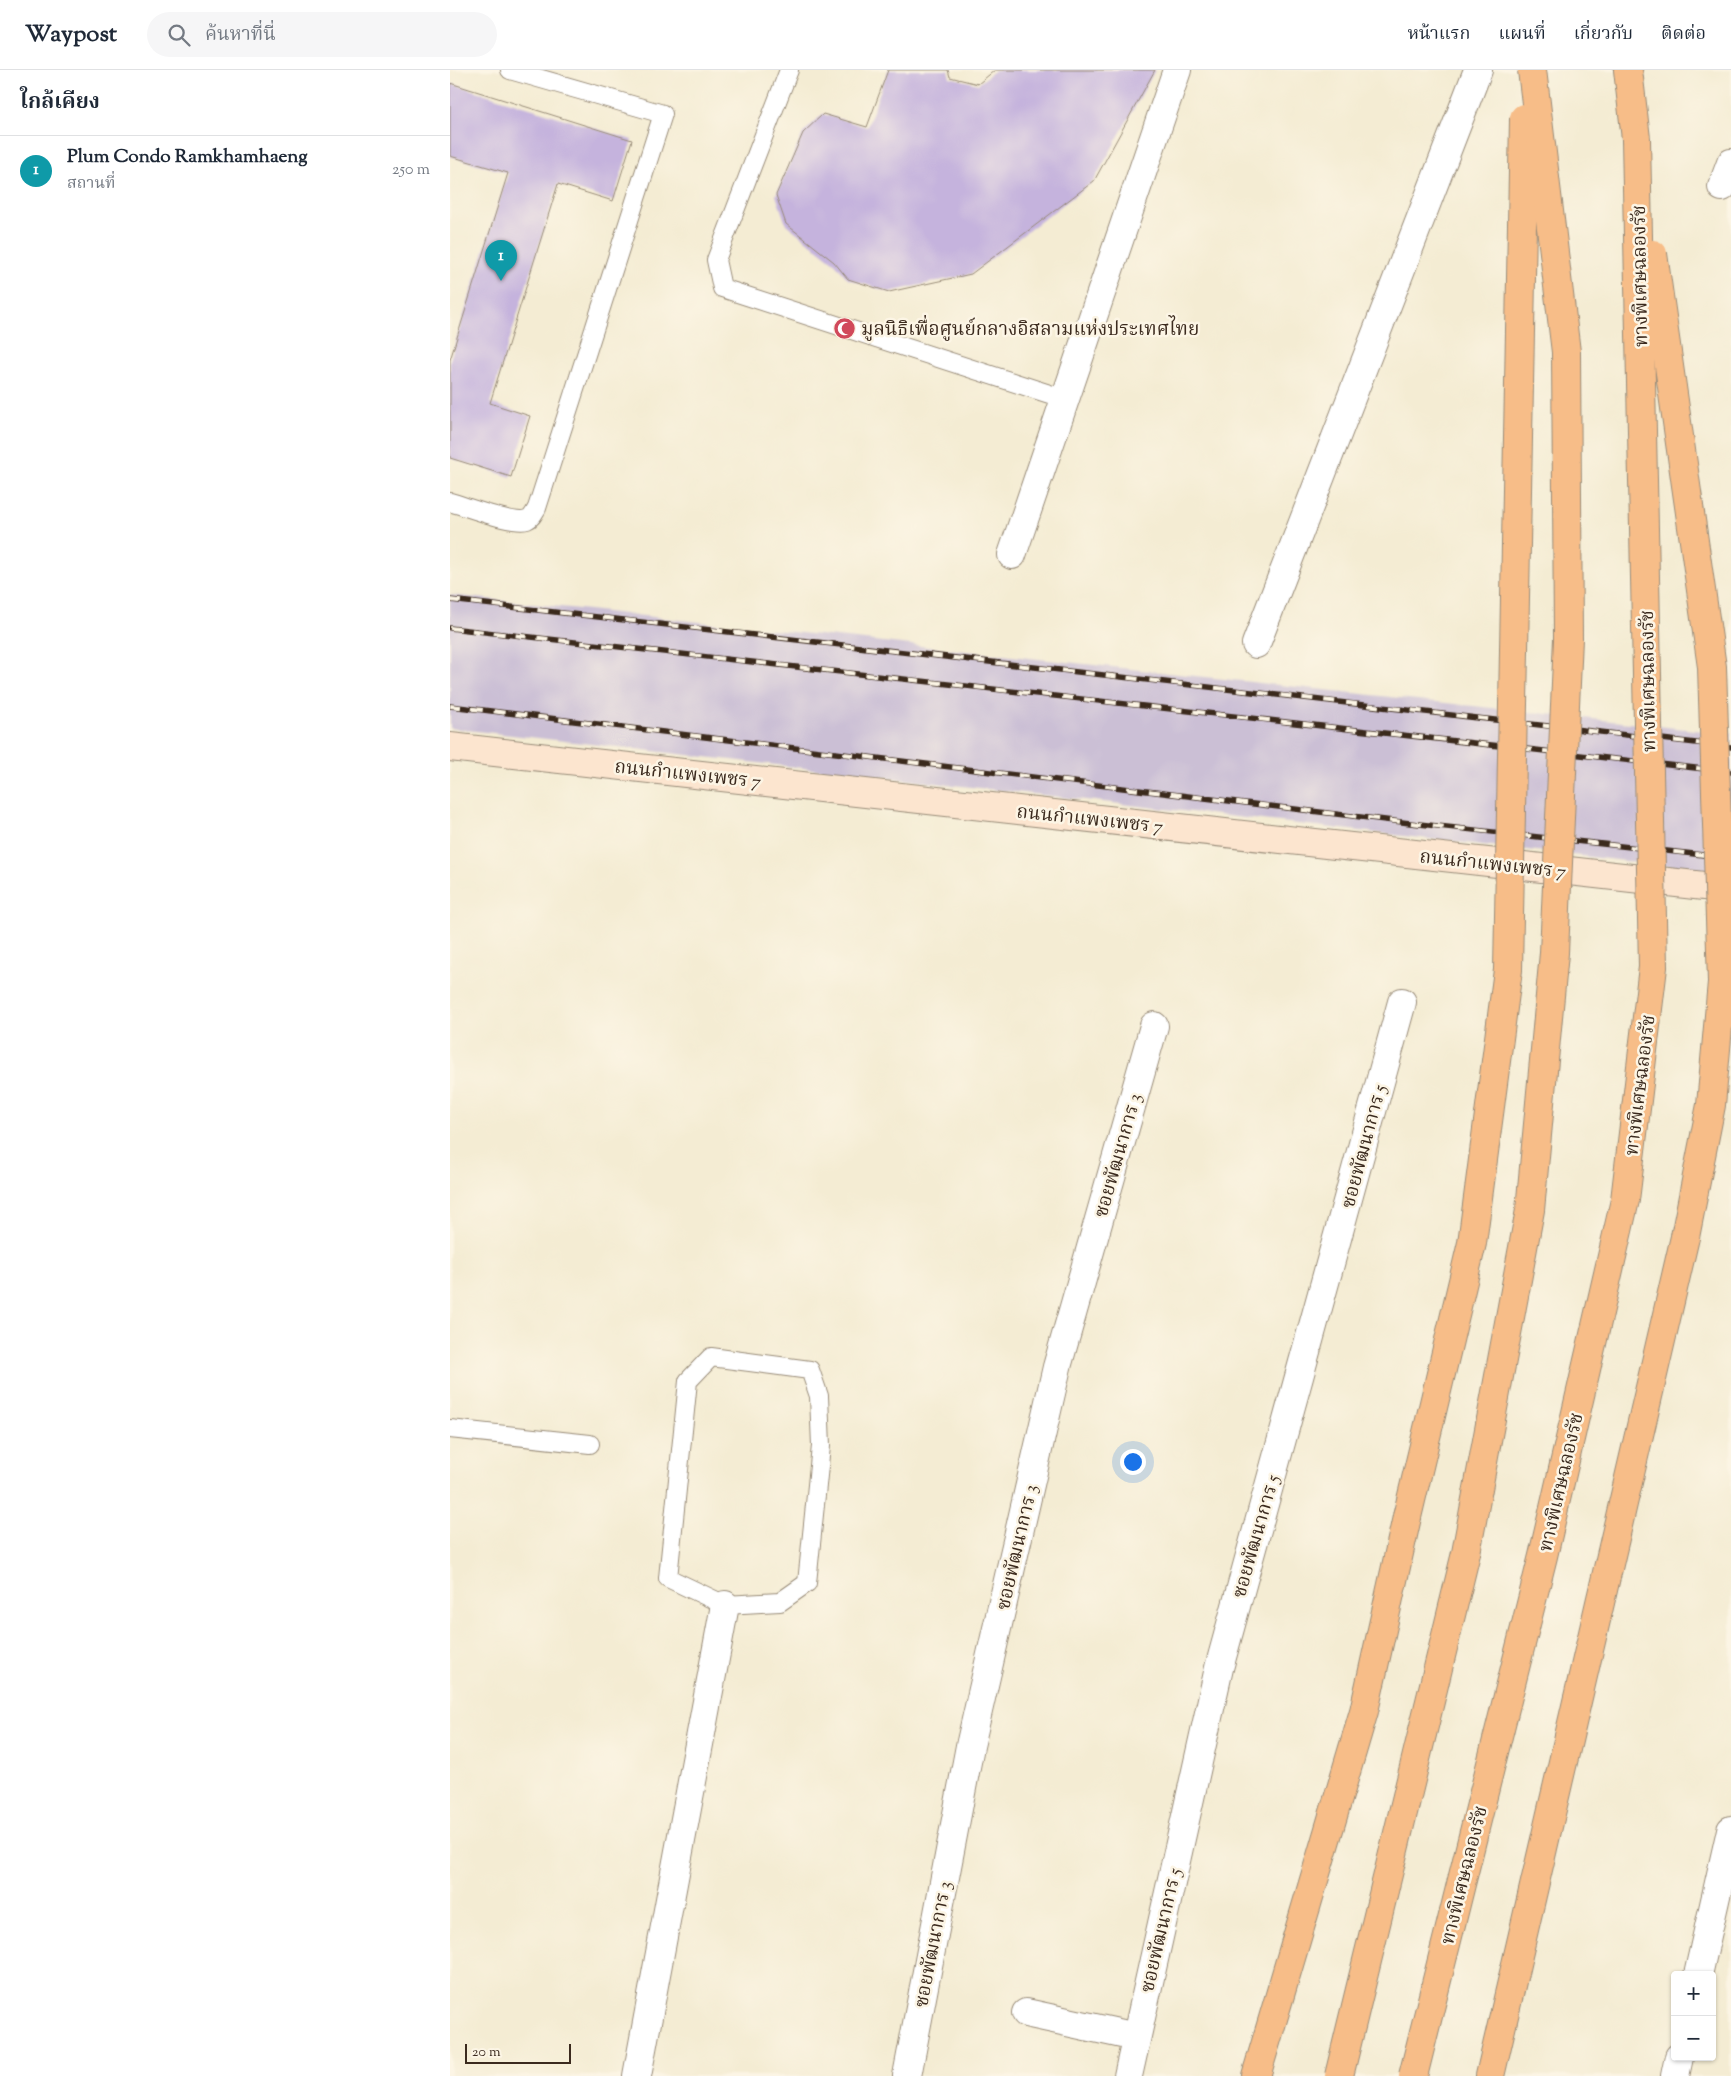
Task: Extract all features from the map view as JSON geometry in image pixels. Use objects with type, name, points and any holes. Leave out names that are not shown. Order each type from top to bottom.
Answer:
[{"type":"highway","points":[[1256,2076],[1364,1711],[1407,1517],[1472,1243],[1508,970],[1524,70]]},
{"type":"highway","points":[[1339,2076],[1466,1553],[1531,1200],[1554,953],[1568,638],[1566,352],[1532,70]]},
{"type":"highway","name":"ทางพิเศษฉลองรัช","points":[[1413,2076],[1543,1556],[1625,1200],[1651,986],[1653,957],[1636,139],[1628,70]]},
{"type":"highway","points":[[1490,2076],[1685,1237],[1712,1105],[1722,982],[1712,667],[1636,139]]},
{"type":"street","points":[[1012,555],[1177,70]]},
{"type":"street","points":[[1256,644],[1478,70]]},
{"type":"street","name":"ถนนกำแพงเพชร 7","points":[[450,747],[1731,889]]},
{"type":"street","name":"ซอยพัฒนาการ 5","points":[[1128,2076],[1219,1668],[1402,1002]]},
{"type":"street","name":"ซอยพัฒนาการ 3","points":[[907,2076],[970,1746],[1057,1367],[1154,1026]]},
{"type":"street","points":[[637,2076],[725,1605]]},
{"type":"street","points":[[1699,1971],[1731,1830]]},
{"type":"street","points":[[1026,2013],[1136,2037]]},
{"type":"street","points":[[1675,2076],[1678,2061]]},
{"type":"lane","points":[[450,502],[517,520],[529,520],[537,508],[664,114],[510,70]]},
{"type":"lane","points":[[789,70],[716,260],[722,288],[1065,399]]},
{"type":"lane","points":[[711,1357],[810,1370],[819,1396],[821,1446],[807,1583],[780,1602],[725,1605],[668,1578],[688,1381],[711,1357]]},
{"type":"lane","points":[[450,1429],[590,1444]]},
{"type":"shaded area","points":[[450,595],[1731,734],[1731,873],[450,728]]},
{"type":"building","points":[[888,70],[948,70],[950,77],[978,84],[995,70],[1155,70],[1094,181],[971,274],[889,292],[848,279],[834,262],[786,224],[776,195],[803,133],[823,114],[867,127]]},
{"type":"building","points":[[450,83],[632,140],[613,201],[558,184],[490,403],[530,416],[511,477],[450,458],[450,360],[508,173],[450,156]]},
{"type":"railway","points":[[450,600],[1731,747]]},
{"type":"railway","points":[[450,628],[1731,772]]},
{"type":"railway","points":[[450,706],[1410,823],[1731,858]]},
{"type":"place","name":"Plum Condo Ramkhamhaeng","points":[[501,281]]},
{"type":"place","name":"มูลนิธิเพื่อศูนย์กลางอิสลามแห่งประเทศไทย","points":[[845,328]]}]
